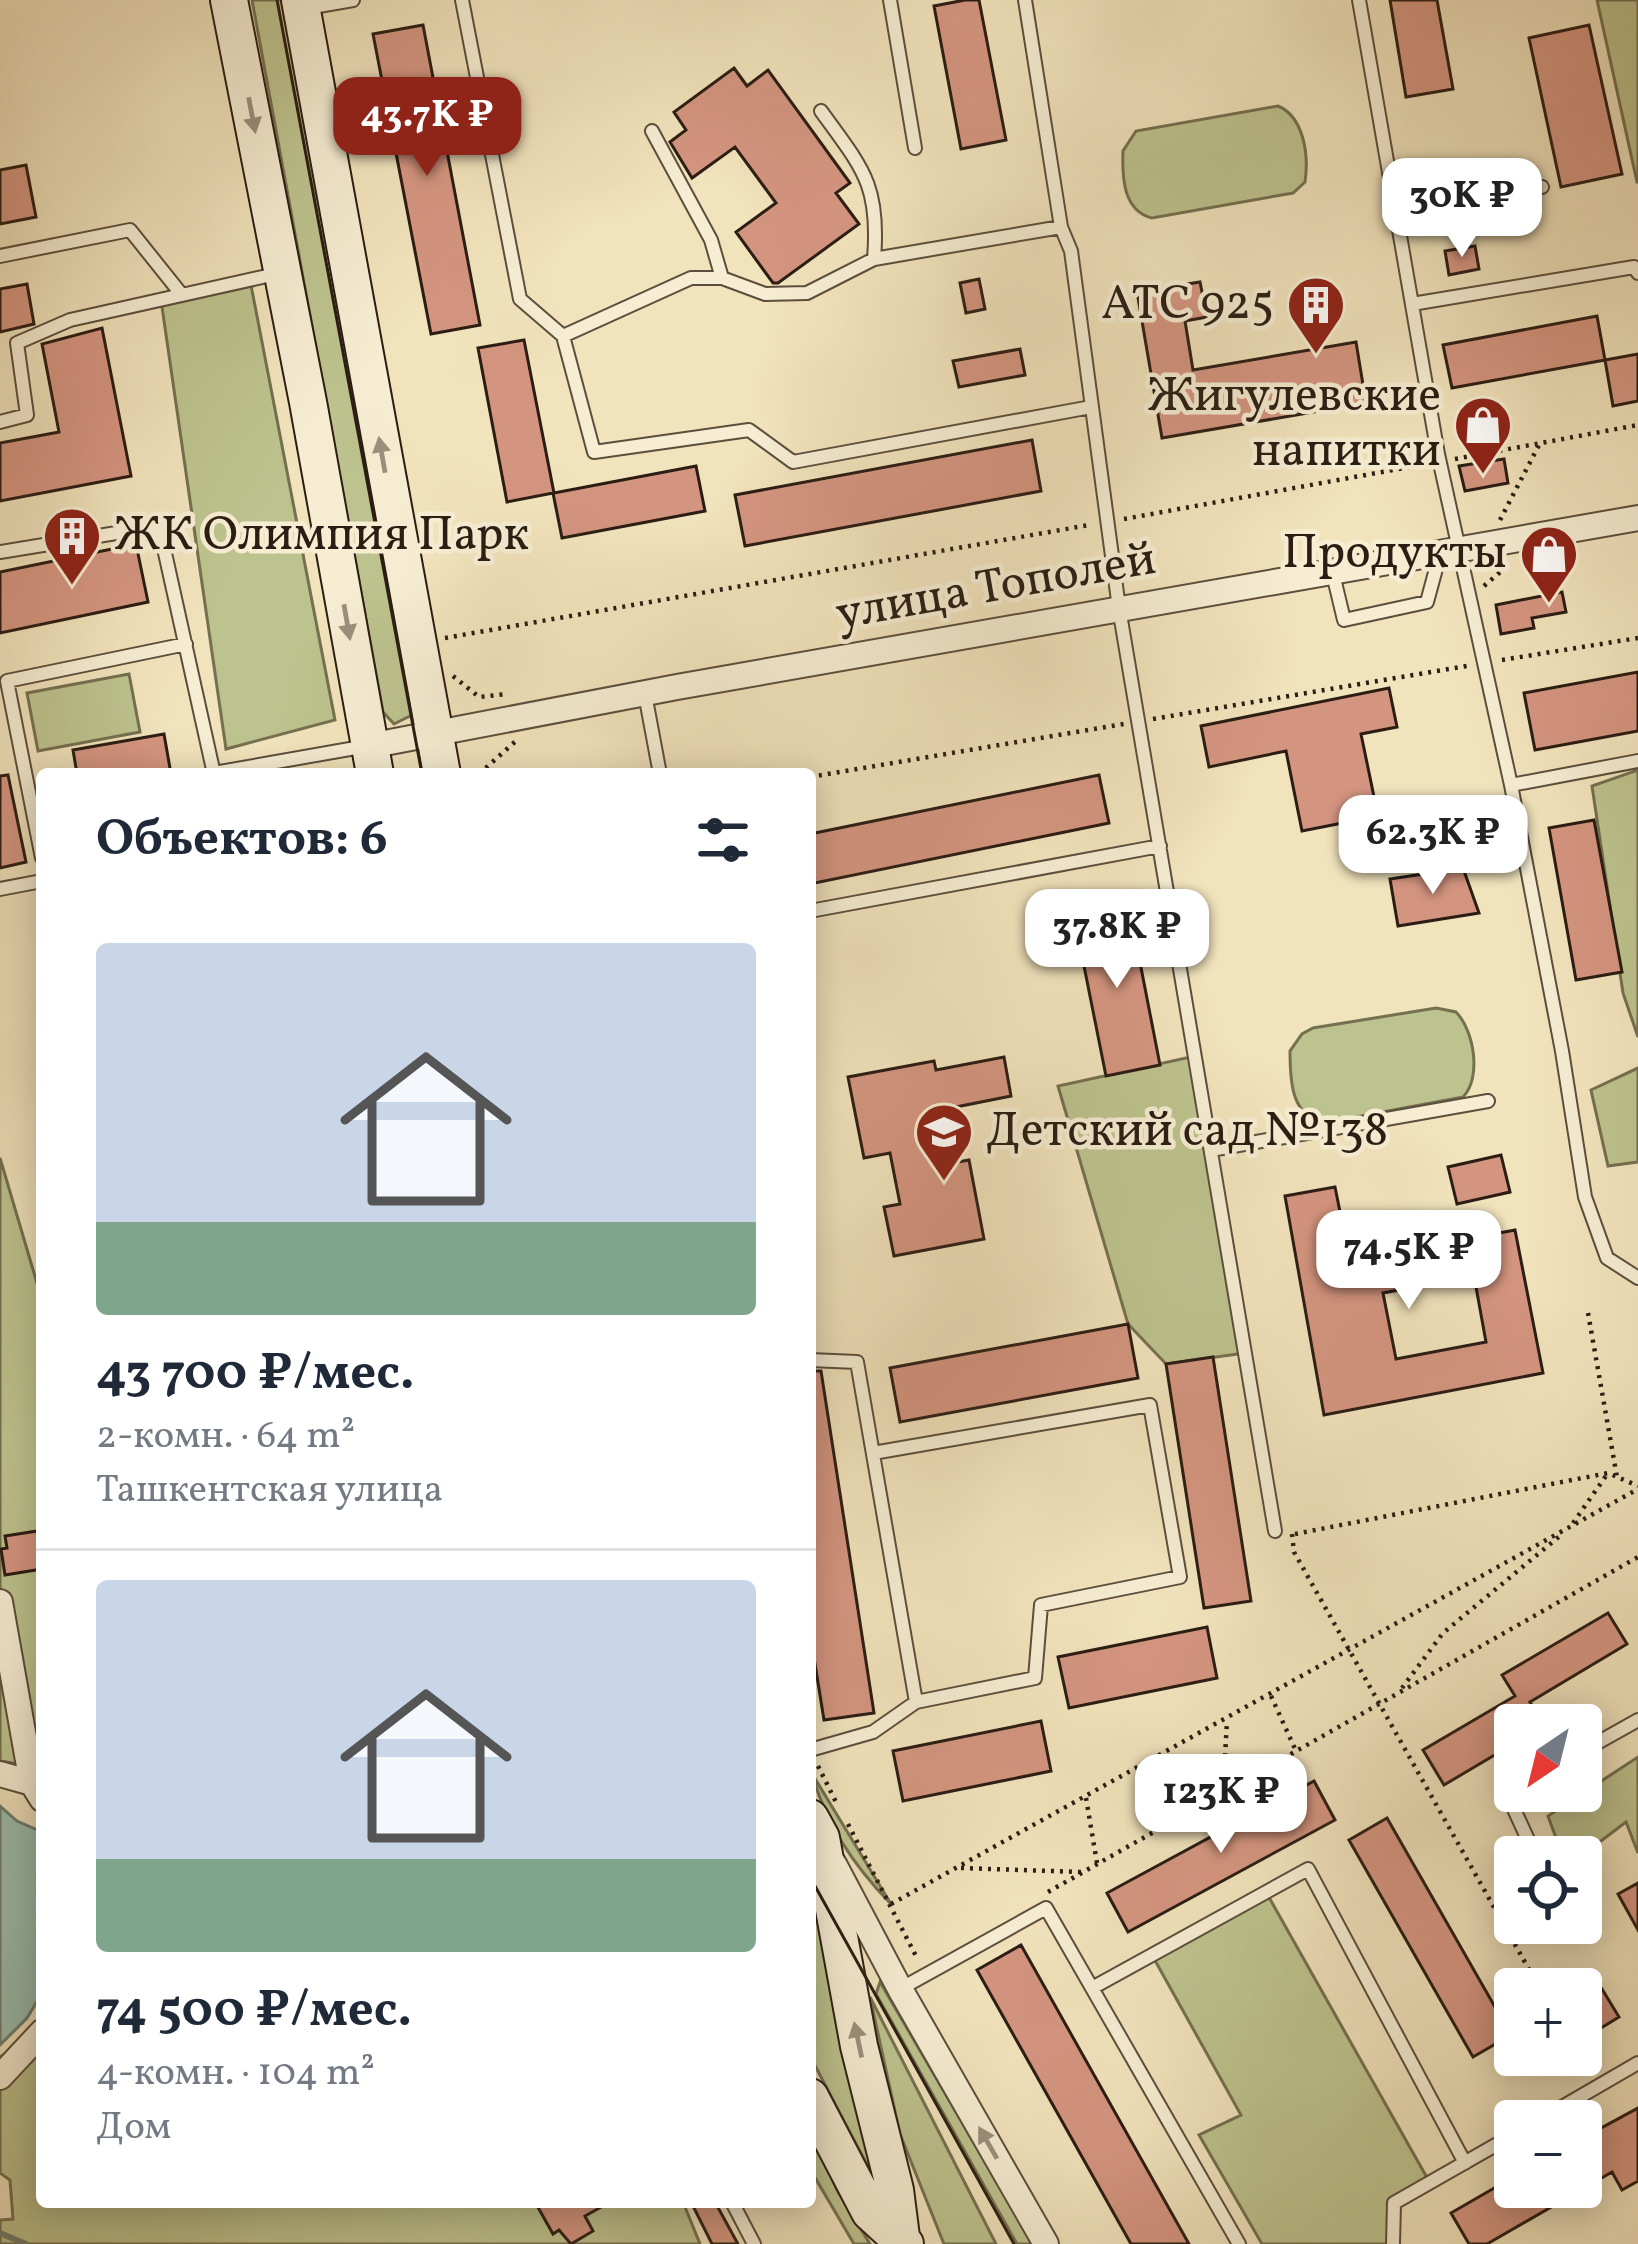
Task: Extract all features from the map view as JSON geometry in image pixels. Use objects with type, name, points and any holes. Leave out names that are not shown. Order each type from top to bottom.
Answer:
[{"type":"main road","points":[[229,0],[372,760]]},
{"type":"main road","points":[[301,5],[441,768]]},
{"type":"main road","points":[[816,1828],[903,2240]]},
{"type":"main road","points":[[816,2108],[870,2212],[903,2240]]},
{"type":"street","name":"улица Тополей","points":[[372,760],[434,735],[645,693],[1638,518]]},
{"type":"street","points":[[0,1602],[36,1786]]},
{"type":"street","points":[[0,1774],[36,1791]]},
{"type":"street","points":[[816,1828],[908,1985],[1046,2244]]},
{"type":"street","points":[[0,2077],[36,2038]]},
{"type":"lane","points":[[301,5],[353,0]]},
{"type":"lane","points":[[462,0],[520,299],[563,336],[594,452],[749,430],[793,462],[1091,407]]},
{"type":"lane","points":[[890,0],[916,148]]},
{"type":"lane","points":[[1025,0],[1061,227],[1071,251],[1119,608],[1275,1531]]},
{"type":"lane","points":[[1359,0],[1440,462],[1449,553],[1483,664],[1511,785],[1585,1197],[1607,1258],[1638,1278]]},
{"type":"lane","points":[[821,111],[866,172],[878,214],[874,259]]},
{"type":"lane","points":[[652,131],[711,240],[722,278]]},
{"type":"lane","points":[[1397,218],[1541,187]]},
{"type":"lane","points":[[563,336],[691,278],[722,278],[765,294],[807,293],[874,259],[1061,227]]},
{"type":"lane","points":[[0,256],[130,230],[182,295]]},
{"type":"lane","points":[[1412,304],[1634,266],[1638,273]]},
{"type":"lane","points":[[0,422],[27,415],[17,343],[70,320],[283,273]]},
{"type":"lane","points":[[0,552],[159,526],[213,768]]},
{"type":"lane","points":[[1333,574],[1344,620],[1426,602],[1449,553]]},
{"type":"lane","points":[[36,827],[7,680],[185,644]]},
{"type":"lane","points":[[645,693],[659,768]]},
{"type":"lane","points":[[282,768],[372,760]]},
{"type":"lane","points":[[1511,785],[1638,761]]},
{"type":"lane","points":[[816,910],[1160,846]]},
{"type":"lane","points":[[0,889],[36,882]]},
{"type":"lane","points":[[1211,1150],[1488,1101]]},
{"type":"lane","points":[[816,1360],[856,1362],[916,1702]]},
{"type":"lane","points":[[816,1748],[873,1732],[916,1702],[1036,1678],[1041,1605],[1180,1577],[1150,1405],[873,1453]]},
{"type":"lane","points":[[1602,1740],[1638,1720]]},
{"type":"lane","points":[[1092,1988],[1308,1869],[1465,2162]]},
{"type":"lane","points":[[908,1985],[1046,1908],[1239,2244]]},
{"type":"lane","points":[[1574,2100],[1638,2063]]},
{"type":"lane","points":[[1394,2244],[1394,2203],[1494,2146]]},
{"type":"lane","points":[[735,2208],[754,2244]]},
{"type":"path","points":[[444,638],[1638,425]]},
{"type":"path","points":[[816,776],[1638,638]]},
{"type":"path","points":[[1588,1313],[1617,1477]]},
{"type":"path","points":[[1275,1531],[1278,1537],[1608,1473],[1638,1488]]},
{"type":"path","points":[[1398,1693],[1443,1633],[1570,1527],[1608,1473]]},
{"type":"path","points":[[891,1904],[1638,1488]]},
{"type":"path","points":[[1292,1534],[1294,1552],[1528,1968]]},
{"type":"path","points":[[1041,1895],[1638,1558]]},
{"type":"path","points":[[1270,1694],[1295,1751]]},
{"type":"path","points":[[1224,1792],[1227,1719]]},
{"type":"path","points":[[816,1762],[921,1966],[908,1985]]},
{"type":"path","points":[[1144,1765],[1209,1800]]},
{"type":"path","points":[[1086,1797],[1097,1863]]},
{"type":"path","points":[[958,1868],[1081,1872]]},
{"type":"green space","points":[[252,0],[281,0],[304,62],[418,712],[394,724],[383,712]]},
{"type":"green space","points":[[1597,0],[1638,0],[1638,182],[1637,182]]},
{"type":"green space","points":[[1278,106],[1294,119],[1305,149],[1305,182],[1293,193],[1152,218],[1130,201],[1123,151],[1136,131]]},
{"type":"green space","points":[[250,280],[335,720],[226,749],[161,300]]},
{"type":"green space","points":[[129,674],[140,732],[38,751],[27,693]]},
{"type":"green space","points":[[1638,770],[1638,1037],[1623,993],[1592,786]]},
{"type":"green space","points":[[1436,1008],[1456,1012],[1471,1042],[1474,1067],[1463,1097],[1329,1122],[1316,1120],[1300,1107],[1292,1087],[1290,1051],[1302,1034],[1313,1028]]},
{"type":"green space","points":[[1195,1056],[1245,1353],[1166,1364],[1128,1324],[1058,1086]]},
{"type":"green space","points":[[1638,1068],[1638,1162],[1608,1166],[1591,1090]]},
{"type":"green space","points":[[0,1158],[36,1280],[36,1772],[0,1761]]},
{"type":"green space","points":[[1638,1757],[1638,1853],[1626,1822],[1602,1840],[1602,1836],[1555,1836],[1548,1816],[1554,1812],[1602,1812],[1602,1781]]},
{"type":"green space","points":[[816,1780],[891,1904],[842,1843]]},
{"type":"green space","points":[[816,1879],[887,2203],[816,2067]]},
{"type":"green space","points":[[1266,1892],[1430,2183],[1394,2203],[1393,2244],[1262,2244],[1199,2135],[1241,2115],[1152,1955]]},
{"type":"green space","points":[[880,1982],[1033,2244],[1017,2244],[876,1994]]},
{"type":"green space","points":[[870,1997],[996,2244],[944,2244],[900,2134]]},
{"type":"green space","points":[[36,2031],[36,2208],[685,2208],[700,2244],[0,2244],[0,2220],[13,2219],[10,2180],[0,2173],[0,2057]]},
{"type":"green space","points":[[816,2143],[837,2190],[870,2244],[854,2244],[816,2179]]},
{"type":"shaded area","points":[[0,1806],[36,1829],[36,2003],[0,2045]]},
{"type":"building","points":[[979,0],[1006,140],[961,149],[934,6]]},
{"type":"building","points":[[1390,0],[1437,0],[1453,89],[1406,97]]},
{"type":"building","points":[[423,25],[480,325],[431,334],[373,34]]},
{"type":"building","points":[[1589,25],[1622,174],[1561,187],[1529,38]]},
{"type":"building","points":[[734,68],[747,86],[768,70],[850,183],[836,193],[859,224],[778,283],[773,283],[736,232],[776,203],[735,147],[692,178],[670,142],[686,130],[674,112]]},
{"type":"building","points":[[26,165],[36,217],[0,224],[0,170]]},
{"type":"building","points":[[1475,246],[1479,269],[1449,275],[1445,251]]},
{"type":"building","points":[[979,279],[985,309],[966,313],[960,283]]},
{"type":"building","name":"АТС 925","points":[[1200,282],[1207,317],[1185,321],[1193,370],[1356,342],[1366,403],[1162,438],[1137,292]]},
{"type":"building","points":[[27,284],[34,324],[0,332],[0,289]]},
{"type":"building","points":[[1597,316],[1605,360],[1452,388],[1443,345]]},
{"type":"building","points":[[102,328],[131,476],[0,501],[0,443],[59,432],[42,344]]},
{"type":"building","points":[[524,340],[554,493],[696,466],[705,511],[562,538],[553,493],[507,502],[478,348]]},
{"type":"building","points":[[1020,349],[1025,375],[959,387],[953,361]]},
{"type":"building","points":[[1638,354],[1638,401],[1613,406],[1605,360]]},
{"type":"building","points":[[1032,440],[1041,491],[745,546],[735,495]]},
{"type":"building","points":[[1504,459],[1508,483],[1465,491],[1459,466]]},
{"type":"building","name":"ЖК Олимпия Парк","points":[[136,544],[148,602],[0,633],[0,572]]},
{"type":"building","points":[[1562,592],[1566,612],[1532,618],[1534,628],[1501,634],[1496,605]]},
{"type":"building","points":[[1638,672],[1638,731],[1535,750],[1524,693]]},
{"type":"building","points":[[1389,688],[1397,727],[1361,734],[1378,816],[1302,831],[1286,751],[1209,767],[1201,726]]},
{"type":"building","points":[[164,734],[170,768],[76,768],[73,750]]},
{"type":"building","points":[[8,775],[26,862],[0,868],[0,776]]},
{"type":"building","points":[[1099,775],[1109,823],[816,883],[816,833]]},
{"type":"building","points":[[1594,820],[1622,972],[1576,980],[1549,828]]},
{"type":"building","points":[[1463,868],[1479,913],[1398,926],[1390,879]]},
{"type":"building","points":[[1129,906],[1160,1065],[1106,1076],[1074,916]]},
{"type":"building","points":[[1004,1057],[1011,1096],[931,1112],[941,1165],[969,1160],[984,1239],[894,1256],[884,1207],[900,1204],[890,1153],[864,1158],[848,1077],[934,1061],[936,1070]]},
{"type":"building","points":[[1501,1155],[1510,1192],[1457,1204],[1448,1167]]},
{"type":"building","points":[[1335,1187],[1350,1261],[1515,1230],[1543,1373],[1324,1415],[1285,1196]],"holes":[[[1474,1276],[1486,1342],[1396,1359],[1383,1293]]]},
{"type":"building","points":[[1128,1324],[1138,1378],[900,1422],[890,1368]]},
{"type":"building","points":[[1213,1357],[1251,1601],[1204,1608],[1166,1364]]},
{"type":"building","points":[[816,1371],[821,1371],[874,1713],[824,1720],[816,1670]]},
{"type":"building","points":[[36,1531],[36,1570],[5,1575],[1,1549],[7,1548],[5,1536]]},
{"type":"building","points":[[1608,1613],[1627,1644],[1531,1704],[1501,1704],[1515,1696],[1502,1675]]},
{"type":"building","points":[[1207,1627],[1217,1678],[1069,1708],[1058,1657]]},
{"type":"building","points":[[1494,1708],[1494,1755],[1444,1785],[1423,1750]]},
{"type":"building","points":[[1041,1721],[1051,1771],[903,1801],[893,1751]]},
{"type":"building","points":[[1314,1781],[1335,1820],[1128,1932],[1107,1893]]},
{"type":"building","points":[[1387,1818],[1494,2005],[1494,2045],[1473,2057],[1349,1840]]},
{"type":"building","points":[[1638,1883],[1638,1930],[1618,1894]]},
{"type":"building","points":[[1021,1945],[1189,2244],[1131,2244],[977,1970]]},
{"type":"building","points":[[1602,1989],[1619,2017],[1602,2027]]},
{"type":"building","points":[[1638,2108],[1638,2181],[1622,2190],[1612,2172],[1602,2178],[1602,2128]]},
{"type":"building","points":[[1494,2188],[1494,2208],[1550,2208],[1487,2244],[1469,2244],[1451,2213]]},
{"type":"building","points":[[538,2208],[599,2208],[585,2216],[593,2231],[571,2244],[559,2230],[553,2234]]},
{"type":"building","points":[[694,2208],[718,2208],[738,2244],[712,2244]]},
{"type":"waterway","points":[[0,2233],[26,2244]]},
{"type":"tram line","points":[[277,0],[421,768]]},
{"type":"tram line","points":[[816,1888],[1014,2244]]},
{"type":"place","name":"АТС 925","points":[[1316,356]]},
{"type":"place","name":"Жигулевские напитки","points":[[1483,476]]},
{"type":"place","name":"ЖК Олимпия Парк","points":[[72,587]]},
{"type":"place","name":"Продукты","points":[[1549,605]]},
{"type":"place","name":"Детский сад №138","points":[[944,1183]]}]
